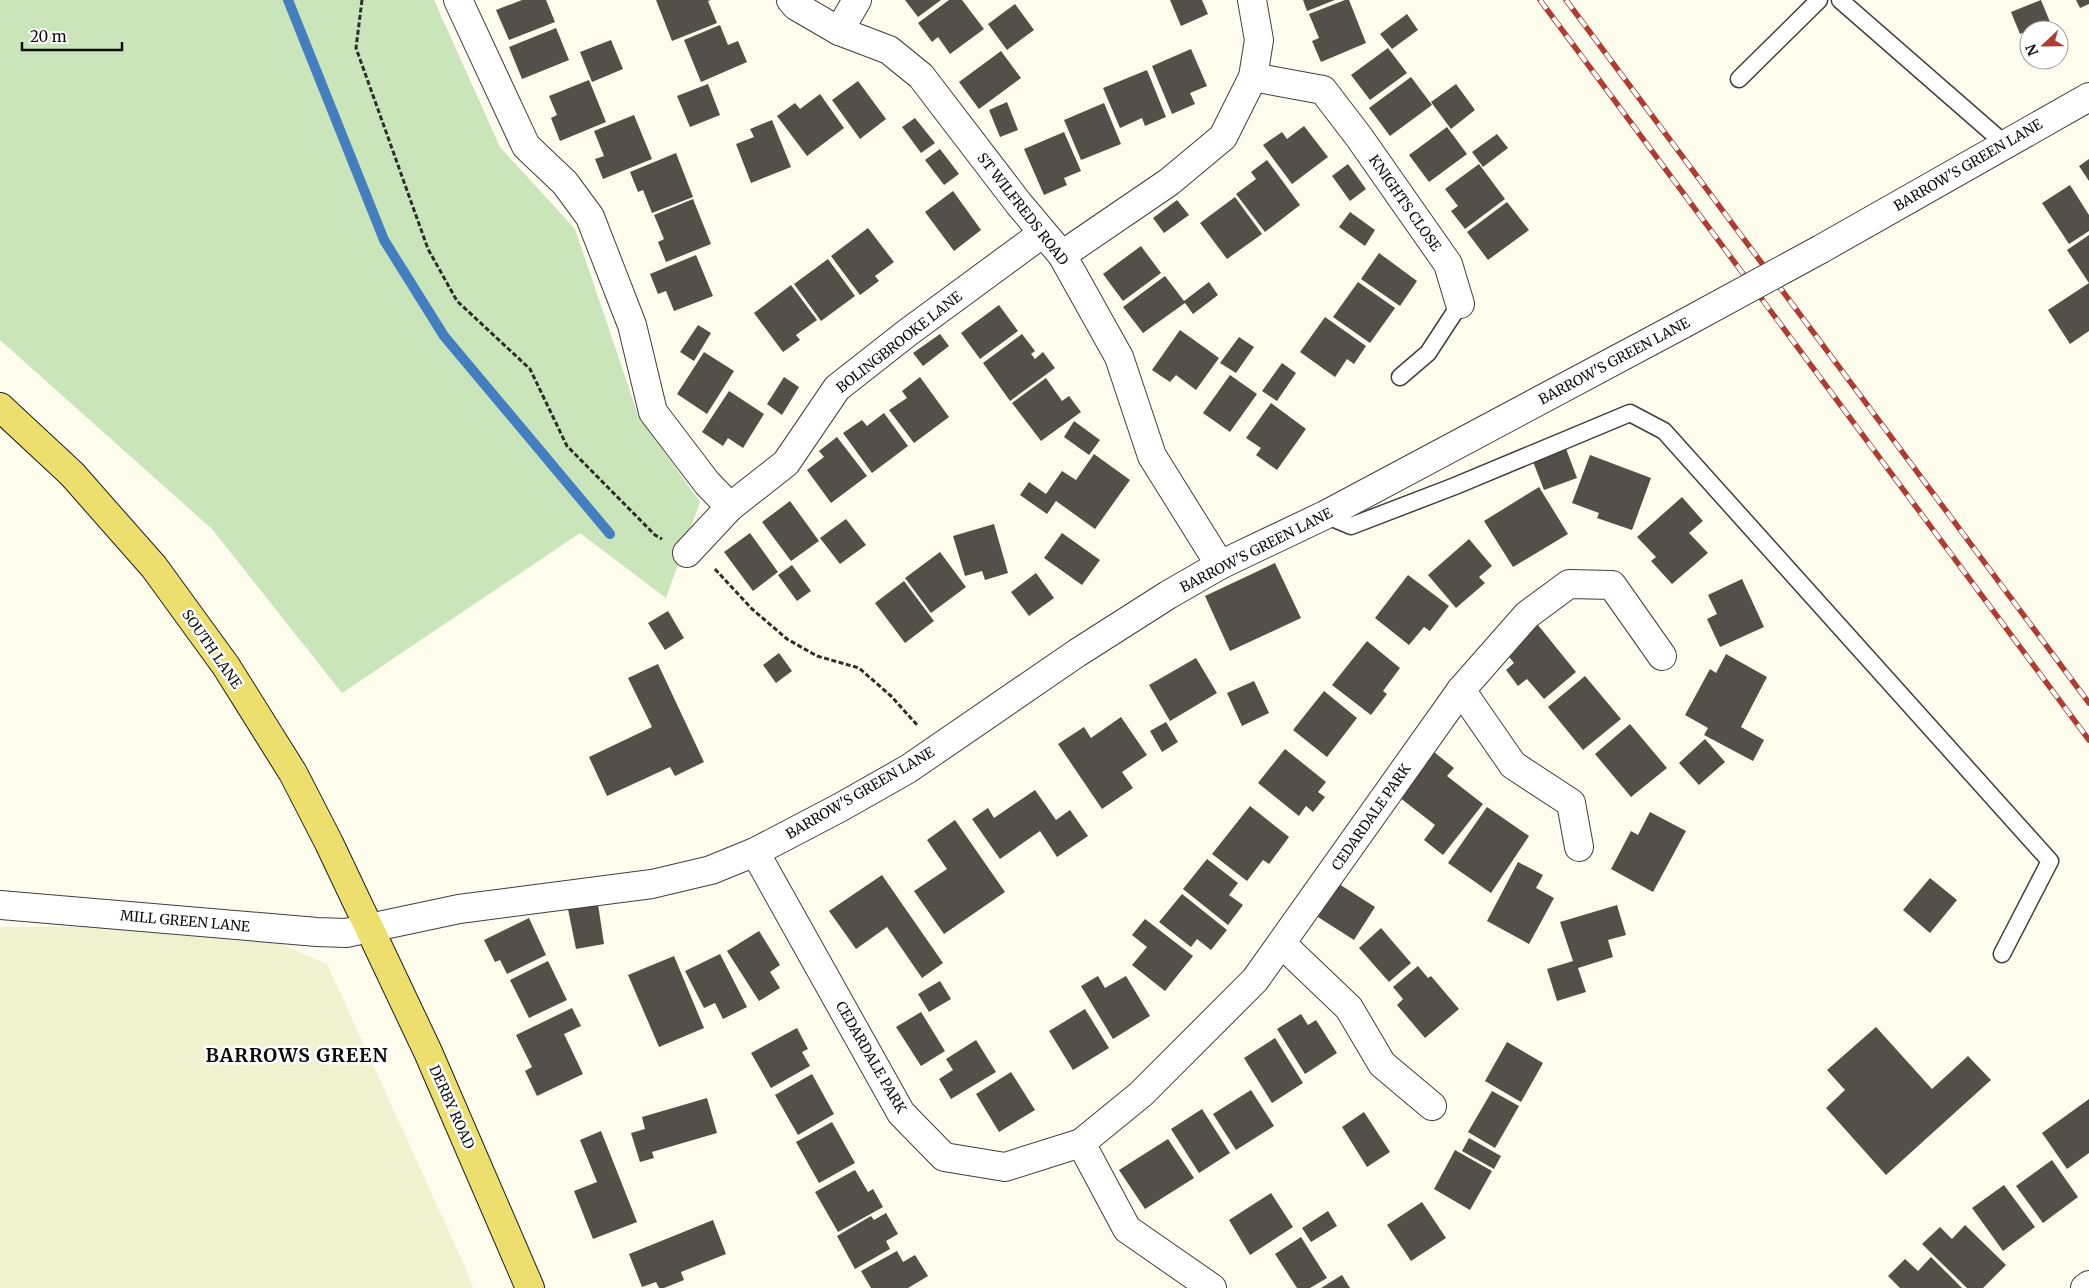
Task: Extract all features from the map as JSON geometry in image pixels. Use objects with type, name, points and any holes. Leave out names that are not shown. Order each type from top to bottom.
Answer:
[{"type":"main road","name":"SOUTH LANE","points":[[0,407],[72,474],[148,560],[226,666],[293,773],[330,843],[371,928]]},
{"type":"main road","name":"DERBY ROAD","points":[[371,928],[428,1052],[530,1288]]},
{"type":"street","points":[[458,0],[526,146],[565,182],[590,217],[632,325],[653,412],[707,483],[730,507]]},
{"type":"street","name":"ST WILFREDS ROAD","points":[[791,0],[796,6],[839,31],[889,50],[920,76],[1019,204],[1062,255],[1119,357],[1152,456],[1220,565]]},
{"type":"street","points":[[839,31],[857,0]]},
{"type":"street","points":[[1062,255],[1168,182],[1223,137],[1253,78],[1259,40],[1252,0]]},
{"type":"street","name":"KNIGHTS CLOSE","points":[[1253,78],[1322,90],[1359,137],[1448,264],[1460,304]]},
{"type":"street","name":"BARROW'S GREEN LANE","points":[[371,928],[460,909],[652,884],[710,870],[754,852],[841,807],[939,748],[1085,647],[1168,594],[1220,565],[1325,515],[1821,250],[2089,97]]},
{"type":"street","name":"BOLINGBROOKE LANE","points":[[687,552],[730,507],[786,463],[837,388],[907,333],[1043,232]]},
{"type":"street","name":"CEDARDALE PARK","points":[[754,852],[901,1113],[944,1157],[1005,1168],[1080,1143],[1141,1094],[1255,980],[1461,690],[1527,615],[1569,584],[1612,585],[1662,656]]},
{"type":"street","points":[[1461,690],[1513,765],[1572,804],[1580,847]]},
{"type":"street","name":"MILL GREEN LANE","points":[[0,905],[317,932],[346,933],[371,928]]},
{"type":"street","points":[[1282,944],[1349,1008],[1382,1064],[1432,1106]]},
{"type":"street","points":[[1080,1143],[1127,1229],[1212,1288]]},
{"type":"street","points":[[2085,1288],[2089,1284]]},
{"type":"lane","points":[[1738,79],[1819,0]]},
{"type":"lane","points":[[1840,0],[2005,144]]},
{"type":"lane","name":"KNIGHTS CLOSE","points":[[1400,377],[1428,353],[1460,304]]},
{"type":"lane","points":[[1325,515],[1351,526],[1455,486],[1630,413],[1664,431],[2050,861],[2002,954]]},
{"type":"path","points":[[362,0],[356,48],[428,249],[457,302],[530,369],[567,446],[655,535],[714,568],[752,609],[787,639],[817,656],[859,668],[891,696],[939,748]]},
{"type":"green space","points":[[0,0],[434,0],[500,147],[575,229],[638,415],[700,502],[666,598],[580,533],[342,693],[212,529],[0,340]]},
{"type":"green space","points":[[238,926],[327,964],[473,1288],[0,1288],[0,927]]},
{"type":"building","points":[[522,0],[546,0],[555,22],[509,40],[496,10]]},
{"type":"building","points":[[656,0],[711,0],[708,1],[717,23],[672,41]]},
{"type":"building","points":[[905,0],[941,0],[918,17]]},
{"type":"building","points":[[949,0],[962,0],[984,29],[950,54],[938,37],[932,42],[918,23]]},
{"type":"building","points":[[1170,0],[1202,0],[1208,14],[1181,26]]},
{"type":"building","points":[[1303,0],[1335,0],[1307,11]]},
{"type":"building","points":[[1349,0],[1366,43],[1321,62],[1312,41],[1319,38],[1309,14]]},
{"type":"building","points":[[2041,0],[2049,20],[2019,20],[2019,32],[2011,12]]},
{"type":"building","points":[[2076,0],[2089,0],[2089,4],[2080,8]]},
{"type":"building","points":[[1015,4],[1034,30],[1007,50],[988,24]]},
{"type":"building","points":[[1407,14],[1418,30],[1392,49],[1380,34]]},
{"type":"building","points":[[720,25],[728,45],[738,41],[747,62],[701,82],[684,40]]},
{"type":"building","points":[[556,28],[569,60],[522,79],[509,47]]},
{"type":"building","points":[[611,40],[623,69],[592,82],[580,52]]},
{"type":"building","points":[[1388,48],[1407,73],[1370,100],[1351,75]]},
{"type":"building","points":[[1191,49],[1207,86],[1190,93],[1195,104],[1172,114],[1152,66]]},
{"type":"building","points":[[1001,51],[1021,78],[979,109],[959,82]]},
{"type":"building","points":[[1147,70],[1166,117],[1145,126],[1142,118],[1120,128],[1103,88]]},
{"type":"building","points":[[1411,77],[1432,105],[1390,136],[1369,108]]},
{"type":"building","points":[[589,80],[606,122],[560,141],[551,118],[557,115],[549,96]]},
{"type":"building","points":[[858,81],[886,119],[860,139],[832,100]]},
{"type":"building","points":[[708,84],[720,115],[690,127],[677,96]]},
{"type":"building","points":[[1456,84],[1475,110],[1451,129],[1431,102]]},
{"type":"building","points":[[820,94],[844,128],[807,156],[777,116],[795,103],[800,109]]},
{"type":"building","points":[[1007,102],[1018,130],[1000,137],[989,110]]},
{"type":"building","points":[[1104,103],[1121,144],[1081,160],[1064,120]]},
{"type":"building","points":[[634,115],[652,159],[603,179],[595,159],[604,156],[594,131]]},
{"type":"building","points":[[915,118],[935,143],[921,153],[902,127]]},
{"type":"building","points":[[772,120],[791,167],[751,183],[736,144],[754,137],[750,129]]},
{"type":"building","points":[[1304,126],[1328,157],[1292,184],[1263,145],[1282,132],[1287,139]]},
{"type":"building","points":[[1447,127],[1467,154],[1429,182],[1409,155]]},
{"type":"building","points":[[1064,132],[1081,171],[1064,178],[1067,185],[1044,195],[1024,149]]},
{"type":"building","points":[[1497,134],[1508,148],[1483,167],[1472,152]]},
{"type":"building","points":[[940,149],[959,174],[944,185],[925,160]]},
{"type":"building","points":[[676,153],[693,197],[652,213],[643,190],[638,192],[630,172]]},
{"type":"building","points":[[2089,159],[2089,181],[2079,166]]},
{"type":"building","points":[[1267,160],[1300,205],[1265,232],[1236,194],[1256,179],[1251,172]]},
{"type":"building","points":[[1348,164],[1366,189],[1350,201],[1332,176]]},
{"type":"building","points":[[1479,164],[1505,199],[1465,229],[1451,211],[1458,206],[1445,189]]},
{"type":"building","points":[[2070,185],[2089,215],[2089,231],[2069,244],[2042,203]]},
{"type":"building","points":[[953,191],[981,230],[954,251],[925,212]]},
{"type":"building","points":[[1235,197],[1262,234],[1227,259],[1200,223]]},
{"type":"building","points":[[693,199],[711,244],[666,262],[658,242],[664,239],[654,215]]},
{"type":"building","points":[[1177,200],[1189,215],[1164,233],[1153,218]]},
{"type":"building","points":[[1507,202],[1529,230],[1488,260],[1467,232]]},
{"type":"building","points":[[1350,212],[1375,230],[1365,246],[1339,227]]},
{"type":"building","points":[[868,228],[894,262],[875,276],[879,281],[860,295],[831,256]]},
{"type":"building","points":[[2089,235],[2089,283],[2067,250]]},
{"type":"building","points":[[1141,246],[1161,273],[1123,301],[1103,274]]},
{"type":"building","points":[[1379,253],[1417,281],[1400,306],[1361,279]]},
{"type":"building","points":[[696,255],[713,296],[674,311],[666,291],[658,294],[650,274]]},
{"type":"building","points":[[828,259],[855,296],[821,321],[794,284]]},
{"type":"building","points":[[1165,276],[1184,301],[1209,282],[1218,295],[1193,314],[1185,303],[1143,333],[1123,307]]},
{"type":"building","points":[[1358,282],[1395,308],[1370,343],[1333,317]]},
{"type":"building","points":[[2089,283],[2089,331],[2070,344],[2048,310]]},
{"type":"building","points":[[791,285],[817,320],[796,335],[800,340],[783,352],[754,313]]},
{"type":"building","points":[[999,305],[1018,331],[980,359],[961,333]]},
{"type":"building","points":[[1325,317],[1366,346],[1354,364],[1347,359],[1335,377],[1300,352]]},
{"type":"building","points":[[698,325],[711,333],[694,361],[680,352]]},
{"type":"building","points":[[1180,330],[1219,358],[1196,390],[1176,375],[1170,382],[1152,370]]},
{"type":"building","points":[[940,334],[949,346],[923,366],[913,353]]},
{"type":"building","points":[[1022,334],[1035,351],[1031,354],[1035,359],[1043,352],[1055,368],[1010,401],[983,363]]},
{"type":"building","points":[[1239,337],[1254,347],[1236,373],[1220,363]]},
{"type":"building","points":[[704,352],[734,371],[707,414],[677,394]]},
{"type":"building","points":[[1282,363],[1296,373],[1277,401],[1262,391]]},
{"type":"building","points":[[1230,375],[1257,394],[1230,432],[1203,413]]},
{"type":"building","points":[[784,377],[799,387],[782,415],[767,404]]},
{"type":"building","points":[[920,377],[949,417],[914,443],[889,410],[907,398],[902,391]]},
{"type":"building","points":[[1046,378],[1062,401],[1069,396],[1081,412],[1041,441],[1012,403]]},
{"type":"building","points":[[729,391],[764,414],[743,448],[728,438],[723,446],[702,432]]},
{"type":"building","points":[[1271,403],[1306,429],[1277,470],[1256,455],[1261,448],[1246,438]]},
{"type":"building","points":[[884,413],[908,446],[872,473],[843,433],[862,420],[867,426]]},
{"type":"building","points":[[1074,421],[1100,440],[1089,455],[1064,437]]},
{"type":"building","points":[[837,437],[867,476],[831,503],[807,470],[824,457],[819,451]]},
{"type":"building","points":[[1565,446],[1577,478],[1544,490],[1532,459]]},
{"type":"building","points":[[1094,454],[1130,480],[1095,529],[1056,501],[1047,514],[1020,495],[1029,482],[1046,494],[1062,471],[1076,480]]},
{"type":"building","points":[[1590,455],[1651,478],[1632,530],[1597,518],[1599,513],[1572,503]]},
{"type":"building","points":[[1539,487],[1568,534],[1513,567],[1484,521]]},
{"type":"building","points":[[1682,497],[1703,521],[1689,533],[1708,553],[1672,584],[1651,561],[1656,557],[1637,537]]},
{"type":"building","points":[[790,501],[819,541],[791,561],[762,522]]},
{"type":"building","points":[[846,519],[866,545],[840,564],[820,538]]},
{"type":"building","points":[[994,524],[1008,573],[985,580],[982,571],[965,576],[953,536]]},
{"type":"building","points":[[750,533],[778,572],[753,591],[724,552]]},
{"type":"building","points":[[1062,533],[1100,560],[1082,585],[1044,558]]},
{"type":"building","points":[[1469,539],[1492,566],[1479,577],[1485,583],[1456,608],[1428,575]]},
{"type":"building","points":[[940,552],[966,587],[931,613],[905,578]]},
{"type":"building","points":[[1275,563],[1301,618],[1230,651],[1205,596]]},
{"type":"building","points":[[792,565],[811,591],[797,601],[778,575]]},
{"type":"building","points":[[1036,573],[1054,598],[1029,616],[1011,592]]},
{"type":"building","points":[[1408,575],[1449,606],[1430,631],[1424,627],[1409,645],[1375,618]]},
{"type":"building","points":[[1742,579],[1764,627],[1720,647],[1707,619],[1717,614],[1708,595]]},
{"type":"building","points":[[904,581],[934,621],[905,643],[875,603]]},
{"type":"building","points":[[668,611],[684,638],[665,650],[648,623]]},
{"type":"building","points":[[1538,625],[1576,672],[1544,699],[1527,679],[1518,686],[1506,670],[1514,663],[1505,652]]},
{"type":"building","points":[[1367,641],[1400,668],[1383,691],[1387,694],[1371,715],[1332,685]]},
{"type":"building","points":[[779,653],[792,671],[776,683],[763,665]]},
{"type":"building","points":[[1726,654],[1767,677],[1741,727],[1764,740],[1753,761],[1704,735],[1708,728],[1685,715],[1710,669],[1716,673]]},
{"type":"building","points":[[1196,658],[1217,693],[1170,721],[1149,685]]},
{"type":"building","points":[[658,664],[704,762],[675,776],[670,767],[607,796],[589,757],[652,727],[628,678]]},
{"type":"building","points":[[1585,676],[1621,719],[1583,750],[1548,707]]},
{"type":"building","points":[[1254,681],[1269,713],[1242,726],[1227,693]]},
{"type":"building","points":[[1324,691],[1357,718],[1327,757],[1293,730]]},
{"type":"building","points":[[1121,717],[1147,755],[1122,772],[1133,788],[1102,809],[1058,744],[1084,727],[1091,738]]},
{"type":"building","points":[[1166,722],[1178,742],[1162,752],[1150,731]]},
{"type":"building","points":[[1630,724],[1667,768],[1631,797],[1595,754]]},
{"type":"building","points":[[1705,739],[1725,762],[1699,785],[1679,763]]},
{"type":"building","points":[[1285,749],[1326,782],[1318,792],[1325,797],[1313,812],[1306,806],[1299,816],[1258,783]]},
{"type":"building","points":[[1434,752],[1454,768],[1447,776],[1483,804],[1443,855],[1424,840],[1435,825],[1399,797]]},
{"type":"building","points":[[1035,790],[1056,820],[1070,810],[1088,836],[1057,857],[1040,831],[1000,859],[972,819],[988,808],[994,818]]},
{"type":"building","points":[[1250,806],[1289,837],[1269,864],[1263,860],[1247,881],[1212,854]]},
{"type":"building","points":[[1487,807],[1529,836],[1491,893],[1448,863]]},
{"type":"building","points":[[1650,812],[1686,831],[1653,892],[1611,869],[1631,831],[1638,835]]},
{"type":"building","points":[[955,820],[1005,892],[944,934],[914,891],[947,869],[927,840]]},
{"type":"building","points":[[1207,859],[1238,883],[1229,895],[1243,905],[1228,925],[1183,889]]},
{"type":"building","points":[[1518,862],[1543,875],[1536,888],[1554,898],[1529,944],[1487,921]]},
{"type":"building","points":[[882,875],[943,963],[922,978],[887,927],[856,949],[829,911]]},
{"type":"building","points":[[1930,878],[1957,900],[1930,933],[1903,910]]},
{"type":"building","points":[[1339,884],[1375,907],[1354,940],[1318,917]]},
{"type":"building","points":[[1182,894],[1227,930],[1211,950],[1197,939],[1191,947],[1159,922]]},
{"type":"building","points":[[598,904],[604,944],[576,949],[568,909]]},
{"type":"building","points":[[1617,905],[1626,935],[1608,940],[1613,957],[1578,968],[1586,992],[1557,1001],[1547,969],[1573,961],[1560,922]]},
{"type":"building","points":[[529,918],[546,955],[507,974],[500,960],[495,962],[484,940]]},
{"type":"building","points":[[1145,919],[1193,956],[1165,991],[1132,965],[1147,947],[1132,935]]},
{"type":"building","points":[[1381,928],[1411,963],[1389,982],[1359,948]]},
{"type":"building","points":[[759,931],[780,965],[770,972],[780,988],[759,1001],[727,951]]},
{"type":"building","points":[[720,954],[747,1007],[723,1019],[715,1003],[704,1008],[685,971]]},
{"type":"building","points":[[674,956],[704,1028],[659,1047],[628,975]]},
{"type":"building","points":[[548,961],[567,1000],[529,1018],[510,980]]},
{"type":"building","points":[[1418,966],[1428,978],[1431,976],[1459,1009],[1425,1038],[1397,1005],[1403,999],[1393,987]]},
{"type":"building","points":[[1098,976],[1105,988],[1126,976],[1150,1016],[1113,1039],[1081,986]]},
{"type":"building","points":[[940,981],[951,999],[929,1012],[918,994]]},
{"type":"building","points":[[572,1008],[581,1026],[564,1034],[583,1074],[537,1096],[525,1071],[532,1067],[516,1035]]},
{"type":"building","points":[[1085,1009],[1109,1048],[1073,1070],[1049,1031]]},
{"type":"building","points":[[921,1012],[945,1051],[921,1066],[896,1027]]},
{"type":"building","points":[[1301,1014],[1308,1025],[1316,1020],[1337,1053],[1305,1074],[1277,1029]]},
{"type":"building","points":[[1876,1027],[1932,1089],[1968,1056],[1991,1080],[1886,1175],[1826,1108],[1845,1090],[1827,1070]]},
{"type":"building","points":[[797,1028],[808,1049],[802,1052],[810,1066],[771,1088],[751,1053]]},
{"type":"building","points":[[1275,1038],[1303,1083],[1272,1103],[1244,1058]]},
{"type":"building","points":[[976,1040],[996,1072],[951,1099],[939,1079],[953,1070],[946,1059]]},
{"type":"building","points":[[1507,1042],[1543,1063],[1521,1102],[1485,1081]]},
{"type":"building","points":[[1011,1072],[1035,1110],[999,1132],[976,1094]]},
{"type":"building","points":[[812,1074],[834,1114],[798,1135],[775,1095]]},
{"type":"building","points":[[1251,1090],[1274,1126],[1236,1150],[1213,1114]]},
{"type":"building","points":[[1492,1091],[1519,1106],[1495,1148],[1468,1132]]},
{"type":"building","points":[[707,1098],[717,1133],[652,1152],[654,1158],[640,1162],[631,1133],[645,1129],[642,1117]]},
{"type":"building","points":[[2089,1099],[2089,1153],[2067,1169],[2042,1133]]},
{"type":"building","points":[[1202,1109],[1230,1153],[1199,1173],[1171,1129]]},
{"type":"building","points":[[1364,1112],[1390,1152],[1367,1167],[1342,1127]]},
{"type":"building","points":[[832,1122],[855,1163],[819,1183],[796,1142]]},
{"type":"building","points":[[601,1131],[637,1222],[593,1239],[574,1191],[597,1182],[580,1140]]},
{"type":"building","points":[[1469,1138],[1501,1156],[1494,1169],[1462,1151]]},
{"type":"building","points":[[1168,1139],[1194,1178],[1145,1209],[1119,1170]]},
{"type":"building","points":[[1455,1150],[1492,1171],[1470,1210],[1434,1189]]},
{"type":"building","points":[[2052,1160],[2078,1197],[2043,1223],[2016,1186]]},
{"type":"building","points":[[855,1170],[868,1192],[873,1189],[883,1207],[838,1232],[815,1192]]},
{"type":"building","points":[[2004,1185],[2035,1227],[2003,1251],[1972,1208]]},
{"type":"building","points":[[1271,1193],[1293,1227],[1250,1255],[1229,1220]]},
{"type":"building","points":[[1422,1202],[1446,1238],[1411,1261],[1387,1225]]},
{"type":"building","points":[[1328,1211],[1337,1226],[1311,1242],[1302,1228]]},
{"type":"building","points":[[886,1213],[898,1234],[886,1241],[890,1249],[855,1269],[837,1236],[871,1216],[874,1220]]},
{"type":"building","points":[[713,1220],[726,1254],[681,1272],[684,1280],[664,1288],[659,1288],[656,1282],[642,1287],[629,1254]]},
{"type":"building","points":[[1965,1225],[2006,1265],[1983,1288],[1967,1288],[1922,1244],[1940,1227],[1952,1239]]},
{"type":"building","points":[[1301,1237],[1327,1278],[1310,1288],[1297,1288],[1275,1254]]},
{"type":"building","points":[[897,1251],[903,1262],[915,1255],[928,1276],[908,1288],[871,1288],[861,1271]]},
{"type":"building","points":[[1931,1257],[1962,1288],[1900,1288],[1888,1276],[1905,1259],[1918,1271]]},
{"type":"building","points":[[1342,1275],[1350,1288],[1321,1288]]},
{"type":"waterway","points":[[288,0],[384,240],[444,336],[610,534]]},
{"type":"railway","points":[[1540,0],[2089,740]]},
{"type":"railway","points":[[1566,0],[2089,703]]},
{"type":"district","name":"BARROWS GREEN","points":[[297,1055]]}]
